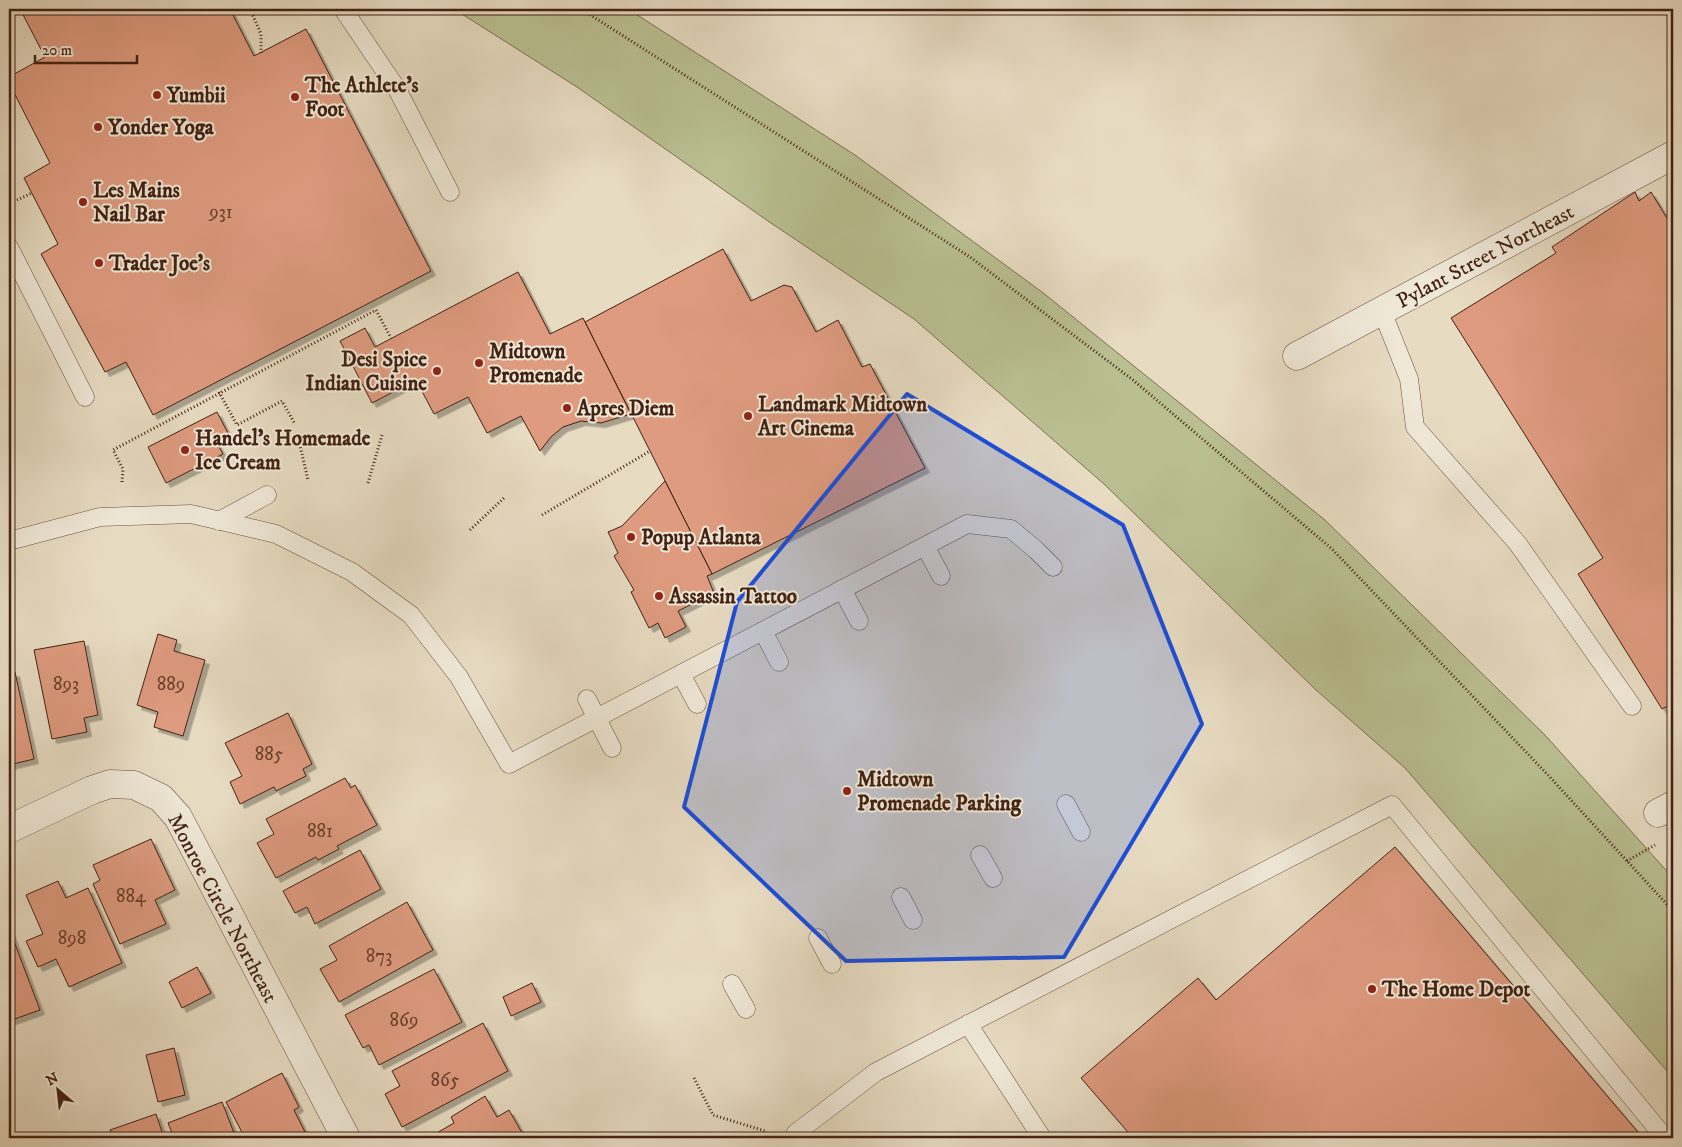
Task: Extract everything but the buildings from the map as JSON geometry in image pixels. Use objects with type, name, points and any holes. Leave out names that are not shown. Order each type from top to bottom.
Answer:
[{"type":"street","name":"Pylant Street Northeast","points":[[1298,356],[1673,155]]},
{"type":"street","name":"Monroe Circle Northeast","points":[[9,829],[92,790],[110,784],[134,785],[162,798],[178,817],[346,1138]]},
{"type":"lane","points":[[343,9],[397,89],[450,192]]},
{"type":"lane","points":[[9,247],[85,397]]},
{"type":"lane","points":[[1382,311],[1409,379],[1415,426],[1518,544],[1632,706]]},
{"type":"lane","points":[[218,521],[267,495]]},
{"type":"lane","points":[[9,541],[100,517],[191,514],[276,534],[352,572],[411,615],[459,677],[509,764],[967,524],[1011,529],[1053,567]]},
{"type":"lane","points":[[925,546],[941,576]]},
{"type":"lane","points":[[842,589],[859,621]]},
{"type":"lane","points":[[763,631],[780,662]]},
{"type":"lane","points":[[681,674],[697,704]]},
{"type":"lane","points":[[587,699],[612,748]]},
{"type":"lane","points":[[1066,804],[1082,832]]},
{"type":"lane","points":[[798,1138],[796,1133],[876,1072],[1392,805],[1665,1138]]},
{"type":"lane","points":[[980,855],[993,878]]},
{"type":"lane","points":[[901,897],[914,920]]},
{"type":"lane","points":[[818,938],[832,964]]},
{"type":"lane","points":[[732,984],[746,1009]]},
{"type":"lane","points":[[968,1024],[1042,1138]]},
{"type":"path","points":[[250,9],[261,34],[261,53]]},
{"type":"path","points":[[581,9],[970,257],[1133,380],[1332,550],[1673,911]]},
{"type":"path","points":[[17,200],[32,193]]},
{"type":"path","points":[[122,482],[123,469],[113,450],[219,392],[376,310],[391,338]]},
{"type":"path","points":[[219,392],[237,425],[282,401],[295,424]]},
{"type":"path","points":[[368,484],[382,435]]},
{"type":"path","points":[[298,437],[308,480]]},
{"type":"path","points":[[542,515],[650,451]]},
{"type":"path","points":[[470,530],[506,497]]},
{"type":"path","points":[[1627,861],[1652,846]]},
{"type":"path","points":[[694,1078],[714,1115],[765,1131]]},
{"type":"highlighted area","points":[[907,394],[1123,525],[1202,724],[1064,957],[846,961],[684,807],[737,602]]},
{"type":"green space","points":[[454,9],[628,9],[855,155],[1042,292],[1325,520],[1545,735],[1673,878],[1673,1078],[1405,768],[1316,690],[1104,484],[914,319],[768,221],[577,87]]},
{"type":"place","name":"Yumbii","points":[[157,95]]},
{"type":"place","name":"The Athlete's Foot","points":[[295,97]]},
{"type":"place","name":"Yonder Yoga","points":[[98,127]]},
{"type":"place","name":"Les Mains Nail Bar","points":[[83,202]]},
{"type":"place","name":"Trader Joe's","points":[[99,263]]},
{"type":"place","name":"Midtown Promenade","points":[[479,363]]},
{"type":"place","name":"Desi Spice Indian Cuisine","points":[[437,371]]},
{"type":"place","name":"Apres Diem","points":[[567,408]]},
{"type":"place","name":"Landmark Midtown Art Cinema","points":[[748,416]]},
{"type":"place","name":"Handel's Homemade Ice Cream","points":[[185,450]]},
{"type":"place","name":"Popup Atlanta","points":[[631,537]]},
{"type":"place","name":"Assassin Tattoo","points":[[659,596]]},
{"type":"place","name":"Midtown Promenade Parking","points":[[847,791]]},
{"type":"place","name":"The Home Depot","points":[[1372,989]]}]
